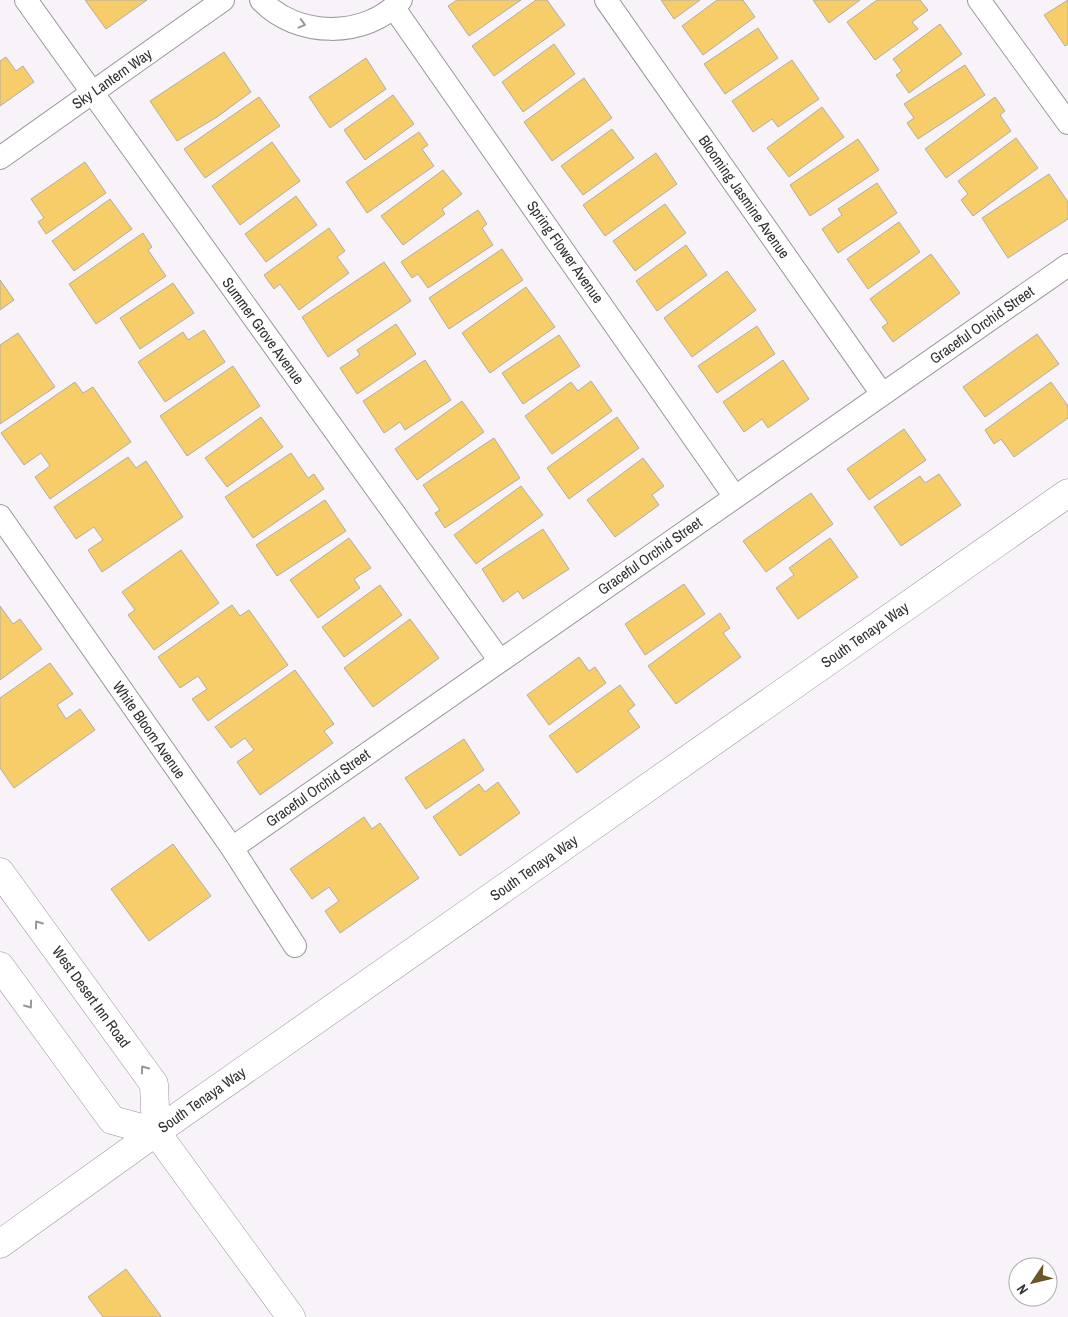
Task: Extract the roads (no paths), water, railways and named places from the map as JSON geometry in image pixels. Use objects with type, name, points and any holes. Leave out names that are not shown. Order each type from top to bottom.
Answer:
[{"type":"street","name":"Summer Grove Avenue","points":[[26,0],[500,661]]},
{"type":"street","name":"Sky Lantern Way","points":[[0,158],[223,0]]},
{"type":"street","points":[[261,0],[269,9],[299,24],[332,30],[365,24],[397,4]]},
{"type":"street","name":"Blooming Jasmine Avenue","points":[[606,0],[882,394]]},
{"type":"street","points":[[979,0],[1068,124]]},
{"type":"street","name":"Spring Flower Avenue","points":[[397,4],[735,497]]},
{"type":"street","name":"Graceful Orchid Street","points":[[232,848],[1068,265]]},
{"type":"street","name":"South Tenaya Way","points":[[0,1244],[156,1132],[1068,493]]},
{"type":"street","name":"White Bloom Avenue","points":[[0,516],[232,848],[295,946]]},
{"type":"street","name":"West Desert Inn Road","points":[[0,872],[154,1084],[156,1132]]},
{"type":"street","points":[[0,966],[112,1120],[156,1132],[291,1317]]}]
